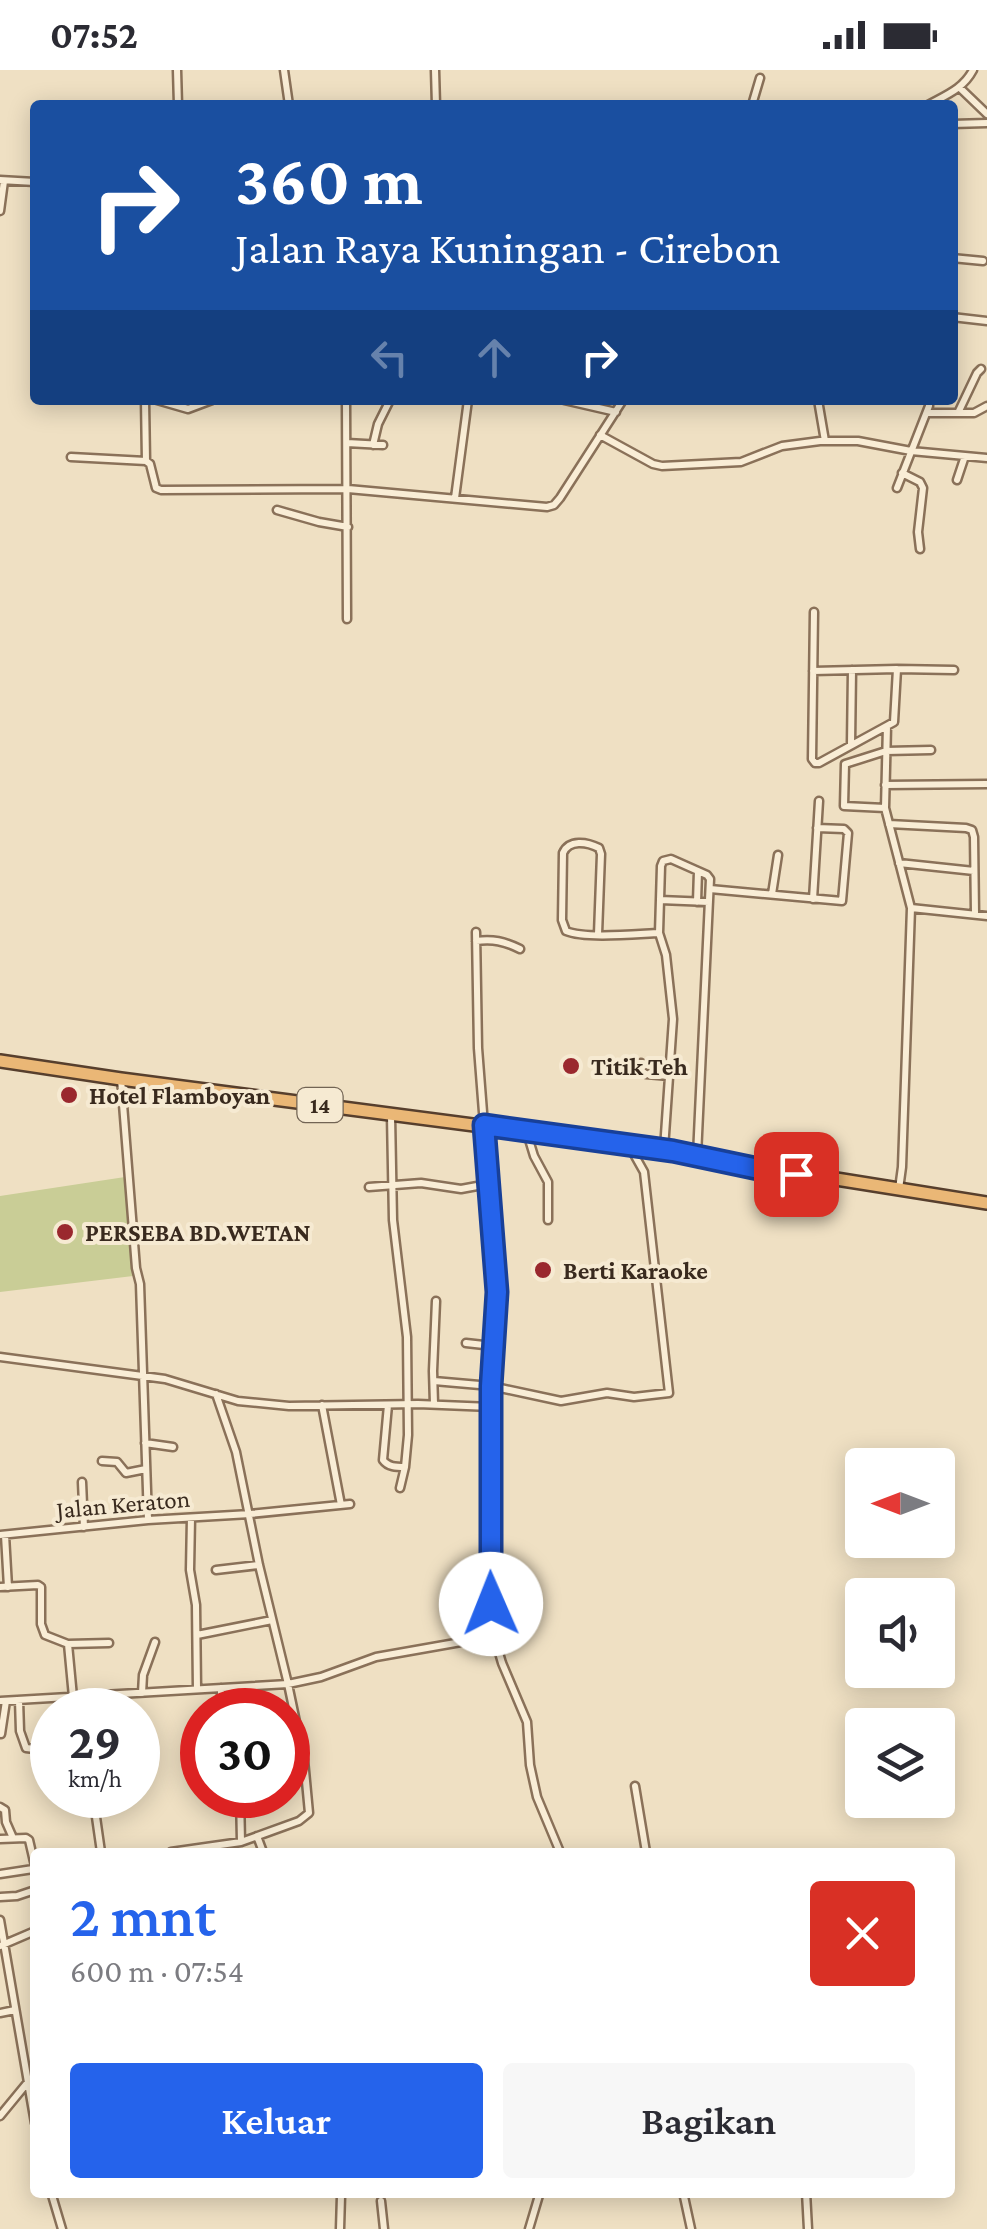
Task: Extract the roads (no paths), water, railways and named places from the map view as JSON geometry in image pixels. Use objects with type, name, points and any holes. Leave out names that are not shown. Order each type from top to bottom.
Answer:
[{"type":"highway","name":"14","points":[[0,1061],[658,1150],[773,1172],[987,1203]]},
{"type":"street","points":[[177,70],[178,100]]},
{"type":"street","points":[[284,70],[288,100]]},
{"type":"street","points":[[435,70],[436,100]]},
{"type":"street","points":[[937,100],[966,83],[973,70]]},
{"type":"street","points":[[753,100],[760,78]]},
{"type":"street","points":[[960,88],[987,114]]},
{"type":"street","points":[[958,124],[987,123]]},
{"type":"street","points":[[0,211],[2,181],[30,182]]},
{"type":"street","points":[[958,259],[983,261]]},
{"type":"street","points":[[958,318],[987,320]]},
{"type":"street","points":[[958,413],[981,369]]},
{"type":"street","points":[[145,405],[146,461]]},
{"type":"street","points":[[175,405],[188,409],[199,405]]},
{"type":"street","points":[[346,405],[347,618]]},
{"type":"street","points":[[373,445],[388,405]]},
{"type":"street","points":[[455,498],[467,405]]},
{"type":"street","points":[[586,405],[616,412]]},
{"type":"street","points":[[70,456],[146,461],[156,488],[161,490],[348,489],[538,507],[554,504],[620,405]]},
{"type":"street","points":[[819,405],[824,440]]},
{"type":"street","points":[[896,488],[928,405]]},
{"type":"street","points":[[926,413],[974,414],[987,406]]},
{"type":"street","points":[[600,435],[662,466],[741,462],[782,446],[824,440],[987,458]]},
{"type":"street","points":[[347,444],[383,445]]},
{"type":"street","points":[[957,480],[965,456]]},
{"type":"street","points":[[902,473],[920,482],[923,488],[920,549]]},
{"type":"street","points":[[277,510],[348,527]]},
{"type":"street","points":[[814,612],[815,762],[895,719],[896,669]]},
{"type":"street","points":[[851,744],[852,670]]},
{"type":"street","points":[[813,671],[954,670]]},
{"type":"street","points":[[887,726],[885,808],[911,908],[899,1189]]},
{"type":"street","points":[[885,808],[844,806],[845,764],[886,751],[931,750]]},
{"type":"street","points":[[886,785],[987,784]]},
{"type":"street","points":[[812,899],[819,801]]},
{"type":"street","points":[[889,824],[972,830],[975,913]]},
{"type":"street","points":[[710,890],[840,902],[844,898],[848,833],[844,829],[817,828]]},
{"type":"street","points":[[598,934],[601,854],[593,845],[572,843],[563,853],[562,920],[568,933],[598,934],[659,933]]},
{"type":"street","points":[[772,894],[778,855]]},
{"type":"street","points":[[658,1150],[673,1019],[666,955],[659,933],[661,866],[671,859],[707,875],[710,890],[696,1156]]},
{"type":"street","points":[[899,863],[974,871]]},
{"type":"street","points":[[698,871],[698,902]]},
{"type":"street","points":[[660,900],[709,902]]},
{"type":"street","points":[[911,908],[987,916]]},
{"type":"street","points":[[520,949],[476,936],[478,1048],[497,1292],[491,1386],[491,1604],[502,1662],[527,1722],[537,1796],[558,1848]]},
{"type":"street","points":[[642,1063],[642,1072],[646,1074],[669,1076]]},
{"type":"street","points":[[121,1079],[140,1284],[148,1520]]},
{"type":"street","points":[[391,1114],[392,1220],[407,1337],[408,1404],[405,1468],[400,1488]]},
{"type":"street","points":[[526,1132],[548,1182],[548,1220]]},
{"type":"street","points":[[434,1381],[491,1386],[560,1401],[607,1393],[634,1398],[669,1393],[644,1172],[634,1147]]},
{"type":"street","points":[[369,1187],[421,1183],[461,1189],[488,1184]]},
{"type":"street","points":[[434,1404],[436,1300]]},
{"type":"street","points":[[466,1343],[493,1346]]},
{"type":"street","points":[[0,1357],[165,1379],[238,1401],[290,1406],[491,1407]]},
{"type":"street","points":[[199,1848],[241,1842],[298,1821],[308,1813],[304,1760],[288,1684],[236,1452],[216,1394]]},
{"type":"street","points":[[388,1404],[384,1460],[405,1468]]},
{"type":"street","name":"Jalan Keraton","points":[[2,1535],[346,1504],[322,1405]]},
{"type":"street","points":[[145,1443],[173,1447]]},
{"type":"street","points":[[102,1461],[117,1462],[126,1472],[146,1469]]},
{"type":"street","points":[[82,1482],[84,1527]]},
{"type":"street","points":[[191,1518],[190,1570],[198,1688]]},
{"type":"street","points":[[2,1535],[4,1587],[41,1586],[43,1634],[68,1644],[110,1643]]},
{"type":"street","points":[[216,1570],[259,1565]]},
{"type":"street","points":[[197,1635],[272,1620]]},
{"type":"street","points":[[221,1688],[321,1678],[376,1657],[495,1636]]},
{"type":"street","points":[[142,1688],[155,1642]]},
{"type":"street","points":[[68,1644],[72,1688]]},
{"type":"street","points":[[1,1734],[3,1701],[30,1699]]},
{"type":"street","points":[[19,1700],[20,1731],[26,1748],[30,1748]]},
{"type":"street","points":[[634,1786],[645,1848]]},
{"type":"street","points":[[0,1807],[5,1810],[13,1838]]},
{"type":"street","points":[[96,1818],[100,1848]]},
{"type":"street","points":[[240,1818],[241,1842]]},
{"type":"street","points":[[257,1836],[262,1848]]},
{"type":"street","points":[[0,1839],[23,1837],[29,1840],[31,1848]]},
{"type":"street","points":[[0,1874],[30,1869]]},
{"type":"street","points":[[0,1898],[30,1892]]},
{"type":"street","points":[[0,1920],[30,2091]]},
{"type":"street","points":[[2,1946],[30,1933]]},
{"type":"street","points":[[0,2013],[16,2010]]},
{"type":"street","points":[[0,2116],[28,2082]]},
{"type":"street","points":[[53,2198],[62,2229]]},
{"type":"street","points":[[340,2229],[341,2198]]},
{"type":"street","points":[[528,2229],[538,2198]]},
{"type":"street","points":[[684,2198],[691,2229]]},
{"type":"street","points":[[806,2198],[808,2229]]},
{"type":"street","points":[[381,2201],[384,2229]]},
{"type":"place","name":"Titik Teh","points":[[571,1066]]},
{"type":"place","name":"Hotel Flamboyan","points":[[69,1095]]},
{"type":"place","name":"PERSEBA BD.WETAN","points":[[65,1232]]},
{"type":"place","name":"Berti Karaoke","points":[[543,1270]]}]
